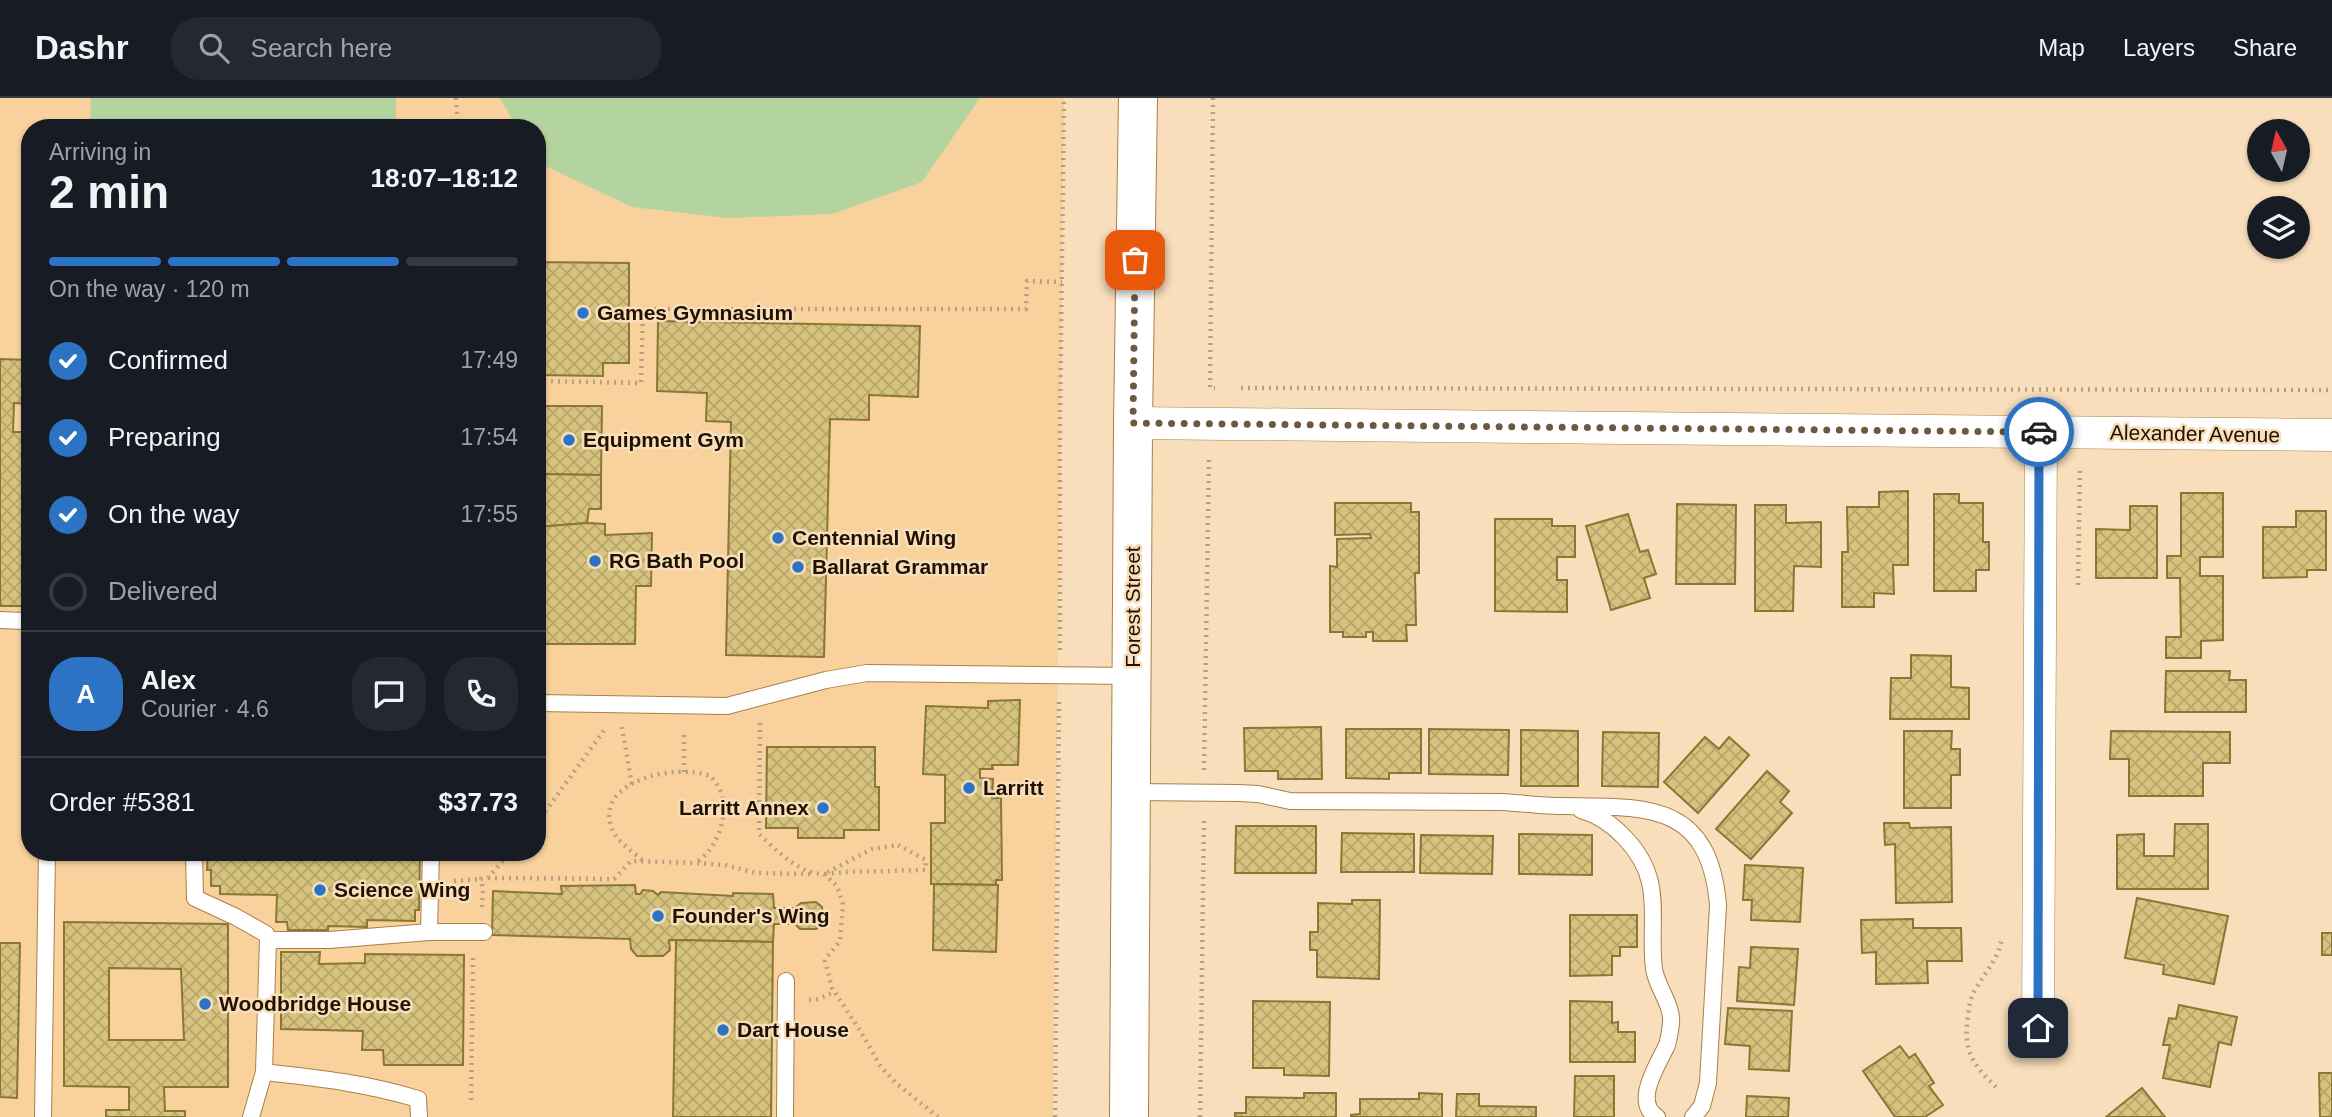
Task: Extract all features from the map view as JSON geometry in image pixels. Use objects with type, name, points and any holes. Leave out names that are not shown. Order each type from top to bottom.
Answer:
[{"type":"street","name":"Forest Street","points":[[1129,1117],[1133,423],[1138,98]]},
{"type":"street","name":"Alexander Avenue","points":[[1133,423],[2332,435]]},
{"type":"street","points":[[2038,1028],[2041,432]]},
{"type":"lane","points":[[0,620],[21,621]]},
{"type":"lane","points":[[546,703],[727,706],[826,680],[867,673],[1133,676]]},
{"type":"lane","points":[[1131,792],[1258,794],[1290,801],[1502,802],[1535,806],[1619,807],[1656,811],[1672,817],[1683,825],[1704,850],[1716,879],[1718,905],[1707,1083],[1702,1106],[1693,1117]]},
{"type":"lane","points":[[1569,806],[1588,812],[1614,826],[1639,853],[1649,876],[1654,903],[1654,971],[1672,1021],[1668,1042],[1650,1077],[1647,1096],[1648,1106],[1657,1117]]},
{"type":"lane","points":[[43,1117],[47,861]]},
{"type":"lane","points":[[194,861],[195,898],[262,932],[268,940],[264,1072],[251,1117]]},
{"type":"lane","points":[[429,932],[430,861]]},
{"type":"lane","points":[[268,940],[329,940],[429,932],[480,932]]},
{"type":"lane","points":[[785,1117],[786,981]]},
{"type":"lane","points":[[264,1072],[347,1081],[382,1088],[418,1099],[419,1117]]},
{"type":"path","points":[[456,98],[457,119]]},
{"type":"path","points":[[1055,1117],[1064,98]]},
{"type":"path","points":[[1213,98],[1210,387],[1224,388]]},
{"type":"path","points":[[546,381],[641,383],[643,309],[1026,309],[1027,281],[1062,282]]},
{"type":"path","points":[[1238,388],[2332,390]]},
{"type":"path","points":[[2078,585],[2080,467]]},
{"type":"path","points":[[761,697],[760,834],[776,850],[813,874]]},
{"type":"path","points":[[622,705],[622,732],[632,785]]},
{"type":"path","points":[[546,811],[622,705]]},
{"type":"path","points":[[684,706],[684,772]]},
{"type":"path","points":[[642,861],[615,834],[610,822],[612,800],[620,791],[653,776],[684,772],[710,776],[722,793],[722,821],[717,836],[709,851],[696,863]]},
{"type":"path","points":[[471,1100],[473,943],[480,932],[483,898],[481,879],[614,879],[631,861],[725,865],[756,873],[824,874],[925,870],[926,860],[898,845],[887,846],[872,849],[824,874]]},
{"type":"path","points":[[488,878],[502,861]]},
{"type":"path","points":[[824,874],[837,886],[843,898],[840,941],[825,961],[832,988],[862,1032],[881,1067],[895,1083],[938,1117]]},
{"type":"path","points":[[1996,1087],[1979,1071],[1968,1052],[1966,1032],[1969,1004],[1999,950],[2002,926]]},
{"type":"shaded area","name":"Ballarat Grammar","points":[[0,98],[1064,98],[1053,1117],[0,1117]]},
{"type":"green space","points":[[91,98],[396,98],[396,119],[90,119]]},
{"type":"green space","points":[[500,98],[980,98],[922,182],[832,214],[728,218],[632,207],[546,166],[546,119],[512,119]]},
{"type":"building","name":"Games Gymnasium","points":[[546,262],[629,263],[629,363],[603,363],[603,376],[546,375]]},
{"type":"building","name":"Centennial Wing","points":[[658,321],[920,326],[918,397],[869,395],[869,420],[830,419],[824,657],[726,655],[731,422],[706,421],[707,393],[657,391]]},
{"type":"building","points":[[0,359],[21,360],[21,403],[14,403],[13,432],[21,432],[21,606],[0,606]]},
{"type":"building","name":"Equipment Gym","points":[[546,406],[602,406],[601,475],[546,474]]},
{"type":"building","points":[[546,474],[601,475],[601,509],[589,509],[587,523],[546,526]]},
{"type":"building","points":[[1908,491],[1908,565],[1893,565],[1894,594],[1874,593],[1874,607],[1842,607],[1842,552],[1848,552],[1847,507],[1879,507],[1879,492]]},
{"type":"building","points":[[2181,493],[2223,493],[2223,557],[2200,557],[2200,576],[2223,576],[2223,640],[2201,641],[2201,658],[2166,658],[2166,637],[2181,637],[2180,578],[2167,578],[2167,556],[2181,556]]},
{"type":"building","points":[[1934,494],[1959,494],[1959,503],[1983,503],[1983,542],[1989,542],[1989,570],[1976,570],[1976,591],[1934,591]]},
{"type":"building","points":[[1335,503],[1411,503],[1411,512],[1419,512],[1419,573],[1415,573],[1416,625],[1406,625],[1407,641],[1373,641],[1373,632],[1366,632],[1366,637],[1343,637],[1343,632],[1330,632],[1330,566],[1337,567],[1337,539],[1371,538],[1370,534],[1335,535]]},
{"type":"building","points":[[1677,504],[1736,505],[1735,584],[1676,584]]},
{"type":"building","points":[[1755,505],[1786,505],[1786,523],[1821,522],[1821,567],[1794,566],[1793,611],[1755,611]]},
{"type":"building","points":[[2130,506],[2157,506],[2157,578],[2096,578],[2096,529],[2130,530]]},
{"type":"building","points":[[2296,511],[2326,511],[2326,570],[2307,570],[2307,577],[2263,578],[2263,527],[2296,527]]},
{"type":"building","points":[[1628,514],[1640,552],[1648,550],[1656,574],[1644,578],[1650,598],[1611,610],[1586,526]]},
{"type":"building","points":[[1495,519],[1552,519],[1552,526],[1575,526],[1575,557],[1557,557],[1557,580],[1567,580],[1567,612],[1495,611]]},
{"type":"building","name":"RG Bath Pool","points":[[605,524],[605,535],[652,533],[651,586],[636,586],[635,644],[546,644],[546,526]]},
{"type":"building","points":[[1911,655],[1951,656],[1951,687],[1969,688],[1969,719],[1890,719],[1891,678],[1911,678]]},
{"type":"building","points":[[2166,671],[2230,671],[2229,680],[2246,680],[2246,712],[2165,712]]},
{"type":"building","name":"Larritt","points":[[1020,700],[1018,765],[992,765],[993,769],[980,769],[980,778],[993,779],[992,798],[1001,798],[1002,880],[996,880],[996,885],[931,884],[931,823],[945,823],[945,775],[923,774],[926,706],[988,708],[988,701]]},
{"type":"building","points":[[1321,727],[1322,779],[1278,779],[1278,771],[1245,771],[1244,728]]},
{"type":"building","points":[[1346,729],[1421,729],[1421,773],[1389,773],[1389,779],[1346,778]]},
{"type":"building","points":[[1429,729],[1509,730],[1508,775],[1429,774]]},
{"type":"building","points":[[1521,730],[1578,731],[1578,786],[1521,786]]},
{"type":"building","points":[[1904,731],[1952,731],[1951,749],[1960,749],[1960,775],[1951,775],[1951,808],[1904,808]]},
{"type":"building","points":[[2111,731],[2230,732],[2230,763],[2203,763],[2203,796],[2129,796],[2129,759],[2110,759]]},
{"type":"building","points":[[1603,732],[1659,733],[1658,787],[1602,786]]},
{"type":"building","points":[[1705,737],[1719,749],[1729,737],[1749,755],[1698,813],[1664,782]]},
{"type":"building","name":"Larritt Annex","points":[[767,747],[875,747],[879,830],[844,830],[844,838],[798,838],[798,828],[766,828]]},
{"type":"building","points":[[1767,771],[1789,791],[1780,802],[1792,813],[1751,859],[1716,829]]},
{"type":"building","points":[[1884,823],[1909,823],[1910,828],[1951,827],[1952,902],[1896,903],[1895,844],[1885,845]]},
{"type":"building","points":[[2175,824],[2208,824],[2208,889],[2117,889],[2117,835],[2144,834],[2144,856],[2174,856]]},
{"type":"building","points":[[1236,826],[1316,826],[1316,873],[1235,873]]},
{"type":"building","points":[[1342,833],[1414,834],[1414,872],[1341,872]]},
{"type":"building","points":[[1519,834],[1592,835],[1592,875],[1519,874]]},
{"type":"building","points":[[1421,835],[1493,836],[1492,874],[1420,873]]},
{"type":"building","name":"Science Wing","points":[[208,861],[420,861],[419,910],[415,910],[415,921],[367,920],[367,927],[328,926],[328,930],[288,930],[287,922],[276,922],[277,895],[220,894],[220,886],[211,886],[211,870],[207,870]]},
{"type":"building","points":[[1745,865],[1803,868],[1800,922],[1751,920],[1752,900],[1743,900]]},
{"type":"building","points":[[934,884],[998,885],[996,952],[933,950]]},
{"type":"building","name":"Founder's Wing","points":[[635,885],[636,894],[643,890],[653,891],[658,895],[661,892],[733,896],[733,893],[773,894],[774,908],[795,908],[801,903],[816,902],[822,907],[823,924],[816,929],[800,929],[795,924],[774,924],[773,942],[669,940],[670,950],[663,956],[637,956],[631,949],[630,939],[492,935],[493,891],[562,894],[561,886]]},
{"type":"building","points":[[2137,898],[2228,916],[2214,984],[2163,974],[2164,965],[2125,958]]},
{"type":"building","points":[[1352,900],[1380,900],[1379,979],[1317,977],[1317,950],[1310,950],[1310,932],[1318,932],[1318,903],[1352,904]]},
{"type":"building","points":[[1570,915],[1637,915],[1637,947],[1620,947],[1620,956],[1612,956],[1612,975],[1570,976]]},
{"type":"building","points":[[1913,919],[1913,928],[1961,928],[1962,961],[1927,961],[1928,983],[1876,984],[1876,952],[1862,953],[1861,920]]},
{"type":"building","name":"Woodbridge House","points":[[64,922],[228,924],[228,1087],[164,1087],[165,1111],[185,1111],[185,1117],[106,1117],[106,1110],[129,1110],[129,1087],[64,1086]],"holes":[[[109,968],[181,969],[184,1040],[109,1040]]]},
{"type":"building","points":[[2322,933],[2332,933],[2332,955],[2322,955]]},
{"type":"building","name":"Dart House","points":[[676,940],[773,942],[771,1117],[673,1117]]},
{"type":"building","points":[[0,943],[20,943],[17,1098],[0,1097]]},
{"type":"building","points":[[1751,947],[1798,949],[1794,1005],[1737,1001],[1739,967],[1750,968]]},
{"type":"building","points":[[281,952],[320,952],[319,964],[365,963],[365,954],[464,955],[463,1065],[384,1065],[383,1050],[362,1050],[363,1031],[281,1029]]},
{"type":"building","points":[[1253,1001],[1330,1002],[1329,1076],[1284,1075],[1284,1068],[1253,1068]]},
{"type":"building","points":[[1570,1001],[1612,1002],[1612,1023],[1618,1022],[1618,1032],[1635,1032],[1635,1062],[1570,1062]]},
{"type":"building","points":[[2179,1005],[2237,1017],[2231,1045],[2219,1042],[2210,1087],[2163,1078],[2170,1045],[2163,1045],[2169,1018],[2176,1019]]},
{"type":"building","points":[[1728,1008],[1792,1011],[1789,1071],[1749,1069],[1750,1046],[1725,1044]]},
{"type":"building","points":[[1900,1046],[1909,1058],[1915,1054],[1934,1083],[1929,1086],[1943,1105],[1925,1117],[1895,1117],[1863,1071]]},
{"type":"building","points":[[2319,1073],[2332,1073],[2332,1117],[2320,1117]]},
{"type":"building","points":[[1575,1076],[1614,1076],[1614,1117],[1574,1117]]},
{"type":"building","points":[[2142,1088],[2165,1117],[2106,1117]]},
{"type":"building","points":[[1304,1093],[1336,1093],[1336,1117],[1235,1117],[1235,1113],[1246,1113],[1246,1097],[1304,1098]]},
{"type":"building","points":[[1419,1093],[1442,1094],[1442,1117],[1351,1117],[1360,1114],[1360,1099],[1419,1099]]},
{"type":"building","points":[[1457,1094],[1479,1094],[1479,1106],[1536,1107],[1536,1117],[1456,1117]]},
{"type":"building","points":[[1747,1096],[1789,1098],[1788,1117],[1746,1117]]},
{"type":"way so far","points":[[1135,260],[1133,423],[2039,432]]},
{"type":"place","name":"Games Gymnasium","points":[[583,313]]},
{"type":"place","name":"Equipment Gym","points":[[569,440]]},
{"type":"place","name":"Centennial Wing","points":[[778,538]]},
{"type":"place","name":"RG Bath Pool","points":[[595,561]]},
{"type":"place","name":"Ballarat Grammar","points":[[798,567]]},
{"type":"place","name":"Larritt","points":[[969,788]]},
{"type":"place","name":"Larritt Annex","points":[[823,808]]},
{"type":"place","name":"Science Wing","points":[[320,890]]},
{"type":"place","name":"Founder's Wing","points":[[658,916]]},
{"type":"place","name":"Woodbridge House","points":[[205,1004]]},
{"type":"place","name":"Dart House","points":[[723,1030]]},
{"type":"route","points":[[2038,1028],[2039,432]]}]
